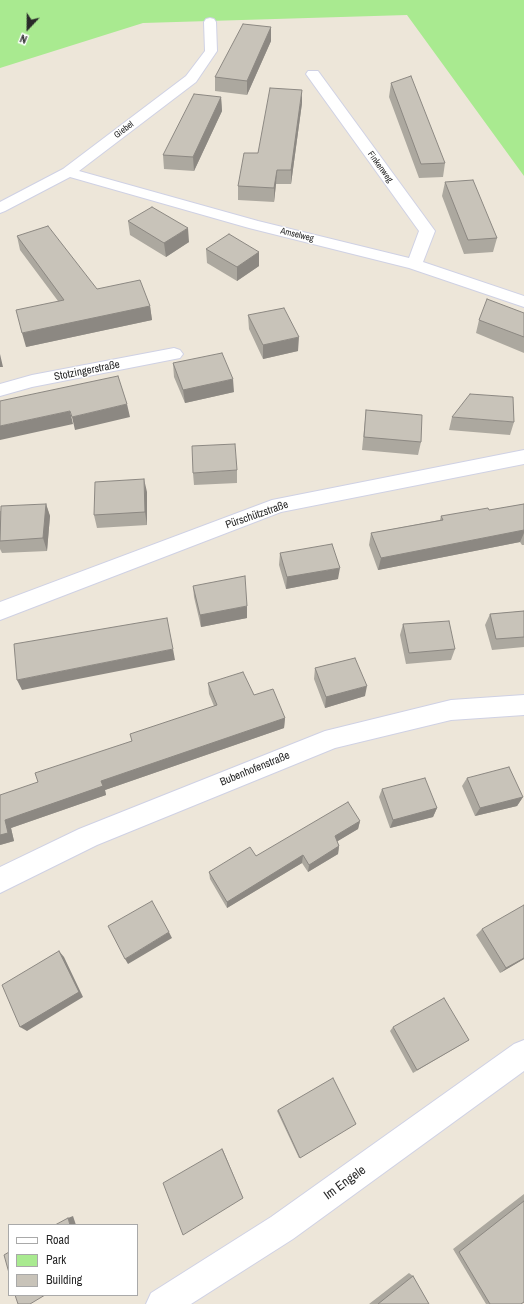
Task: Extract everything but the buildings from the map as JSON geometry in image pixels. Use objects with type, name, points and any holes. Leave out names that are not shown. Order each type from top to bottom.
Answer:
[{"type":"street","name":"Giebel","points":[[0,208],[68,172],[191,79],[211,52],[210,22]]},
{"type":"street","name":"Finkenweg","points":[[313,74],[427,231],[414,264]]},
{"type":"street","name":"Amselweg","points":[[68,172],[254,225],[414,264],[524,302]]},
{"type":"street","name":"Stotzingerstraße","points":[[0,390],[32,381],[174,354]]},
{"type":"street","name":"Pürschützstraße","points":[[0,610],[279,505],[524,457]]},
{"type":"street","name":"Bubenhofenstraße","points":[[0,880],[88,837],[333,738],[451,710],[524,705]]},
{"type":"street","name":"Im Engele","points":[[162,1304],[282,1228],[524,1054]]},
{"type":"green space","points":[[0,0],[524,0],[524,176],[407,15],[143,23],[0,68]]}]
